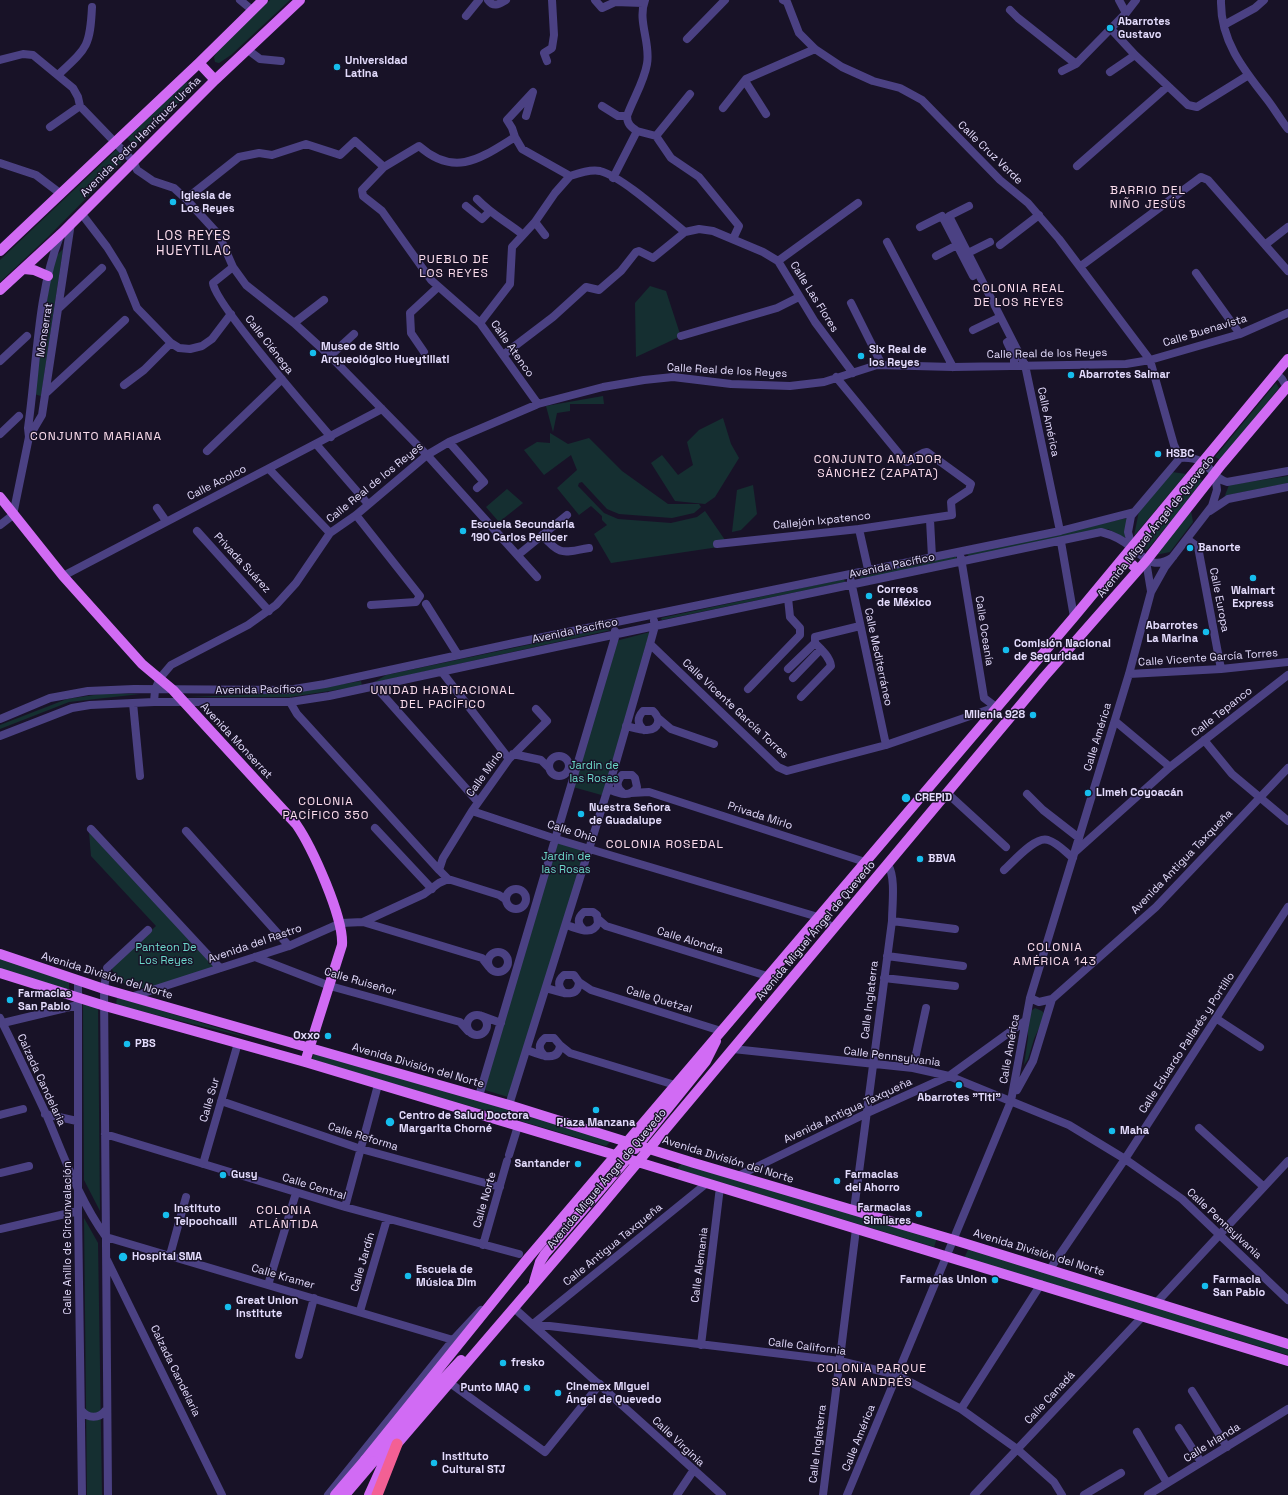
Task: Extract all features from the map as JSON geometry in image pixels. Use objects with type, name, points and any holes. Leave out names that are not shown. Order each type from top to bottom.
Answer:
[{"type":"highway","points":[[377,1495],[397,1444]]},
{"type":"main road","name":"Avenida Pedro Henríquez Ureña","points":[[0,251],[199,63],[263,0]]},
{"type":"main road","name":"Avenida Pedro Henríquez Ureña","points":[[0,290],[62,233],[133,160],[300,0]]},
{"type":"main road","points":[[199,63],[215,80]]},
{"type":"main road","points":[[24,269],[34,270],[48,276]]},
{"type":"main road","name":"Avenida Miguel Ángel de Quevedo","points":[[335,1495],[370,1461],[494,1301],[615,1155],[1074,617],[1288,359]]},
{"type":"main road","name":"Avenida Miguel Ángel de Quevedo","points":[[370,1461],[397,1444],[498,1327],[888,865],[1044,677],[1138,570],[1215,473],[1288,387]]},
{"type":"main road","name":"Avenida Monserrat","points":[[0,497],[63,576],[142,664],[160,678],[185,702],[296,824],[305,836],[341,923],[343,934],[342,945],[330,986],[305,1062]]},
{"type":"main road","points":[[1124,557],[1138,570]]},
{"type":"main road","name":"Avenida División del Norte","points":[[0,954],[130,997],[479,1096],[627,1141],[648,1149],[1050,1269],[1288,1344]]},
{"type":"main road","points":[[0,973],[79,1001],[105,1006],[305,1062],[1041,1284],[1288,1361]]},
{"type":"main road","points":[[637,1162],[634,1153],[638,1145],[706,1061],[721,1031]]},
{"type":"main road","points":[[532,1286],[545,1254],[626,1159],[629,1150],[627,1141]]},
{"type":"main road","points":[[345,1495],[370,1461],[432,1391],[468,1353],[498,1327]]},
{"type":"main road","name":"Avenida Miguel Ángel de Quevedo","points":[[369,1495],[370,1461]]},
{"type":"street","points":[[240,0],[252,10]]},
{"type":"street","points":[[466,16],[479,0]]},
{"type":"street","points":[[488,0],[492,4],[497,5],[506,0]]},
{"type":"street","points":[[547,61],[544,53],[552,48],[554,35],[552,0]]},
{"type":"street","points":[[595,0],[602,8],[615,2],[644,2],[642,13],[648,51],[647,64],[627,116],[627,121],[630,126],[637,131],[656,136],[671,158],[699,177],[739,226],[734,239]]},
{"type":"street","points":[[1119,0],[1126,13]]},
{"type":"street","points":[[1062,71],[1076,64],[1126,13],[1136,0]]},
{"type":"street","points":[[1221,0],[1224,25],[1230,47],[1247,76],[1287,125]]},
{"type":"street","points":[[1224,25],[1255,8],[1264,0]]},
{"type":"street","points":[[687,39],[721,1]]},
{"type":"street","name":"Calle Cruz Verde","points":[[785,1],[799,33],[815,49],[842,67],[873,81],[900,88],[922,100],[1000,180],[1028,203],[1081,266],[1150,360]]},
{"type":"street","points":[[58,75],[82,53],[88,43],[91,32],[92,7]]},
{"type":"street","points":[[1010,10],[1076,64]]},
{"type":"street","points":[[1111,29],[1135,55],[1188,105],[1198,107],[1247,76]]},
{"type":"street","points":[[723,108],[745,81],[815,49]]},
{"type":"street","points":[[248,50],[260,59],[281,61]]},
{"type":"street","points":[[0,60],[23,54],[33,55],[73,88],[78,97],[80,106],[133,160],[137,170],[153,181],[174,188],[219,235],[233,267],[246,285],[294,324],[330,356],[427,455],[537,577]]},
{"type":"street","points":[[1110,72],[1135,55]]},
{"type":"street","points":[[745,81],[766,114]]},
{"type":"street","points":[[1077,166],[1168,86]]},
{"type":"street","points":[[526,116],[533,92],[507,120],[522,149],[570,176]]},
{"type":"street","points":[[656,136],[690,94]]},
{"type":"street","points":[[50,127],[80,106]]},
{"type":"street","points":[[602,106],[618,116],[627,116]]},
{"type":"street","points":[[613,178],[637,131]]},
{"type":"street","points":[[186,199],[239,157],[259,153],[272,155],[306,144],[340,155],[355,141],[384,167],[419,146],[432,157],[447,162],[476,160],[515,137]]},
{"type":"street","points":[[0,162],[36,175],[61,194]]},
{"type":"street","name":"Calle Atenco","points":[[384,167],[362,190],[363,196],[382,211],[438,287],[480,323],[538,404]]},
{"type":"street","points":[[480,323],[510,284],[512,247],[522,234],[535,222],[555,193],[570,176],[584,172],[600,171],[645,200],[685,232],[653,258],[639,251],[636,252],[621,271],[600,290],[586,287],[553,317],[503,356]]},
{"type":"street","points":[[1081,266],[1201,177],[1208,180],[1266,244],[1288,271]]},
{"type":"street","points":[[477,199],[489,212],[505,220],[522,234]]},
{"type":"street","points":[[778,261],[858,203]]},
{"type":"street","points":[[466,206],[482,219],[489,212]]},
{"type":"street","name":"Calle América","points":[[970,206],[949,216],[1025,365],[1060,531]]},
{"type":"street","points":[[81,214],[107,247],[122,271],[137,308],[171,343],[179,348],[190,349],[202,346],[212,339],[230,314]]},
{"type":"street","points":[[1000,245],[1039,215]]},
{"type":"street","points":[[920,227],[942,216],[1014,356],[1014,366]]},
{"type":"street","points":[[535,222],[545,235]]},
{"type":"street","name":"Monserrat","points":[[29,437],[42,415],[71,223]]},
{"type":"street","points":[[1266,244],[1288,227]]},
{"type":"street","name":"Calle Las Flores","points":[[685,232],[699,229],[713,231],[763,252],[778,261],[815,322],[853,373]]},
{"type":"street","name":"Monserrat","points":[[13,515],[29,437],[28,428],[48,276],[52,256],[62,233]]},
{"type":"street","points":[[886,242],[953,367]]},
{"type":"street","points":[[968,254],[990,242]]},
{"type":"street","points":[[936,256],[957,245]]},
{"type":"street","name":"Calle Ciénega","points":[[233,267],[213,285],[230,314],[330,437]]},
{"type":"street","points":[[59,308],[102,268]]},
{"type":"street","points":[[1196,273],[1240,334]]},
{"type":"street","points":[[424,352],[411,333],[410,313],[438,287]]},
{"type":"street","points":[[681,336],[777,308],[799,297]]},
{"type":"street","points":[[294,324],[324,300]]},
{"type":"street","points":[[851,303],[882,365]]},
{"type":"street","name":"Calle Buenavista","points":[[1150,360],[1240,334],[1288,313]]},
{"type":"street","points":[[973,330],[996,319]]},
{"type":"street","points":[[46,393],[125,320]]},
{"type":"street","points":[[330,356],[354,334]]},
{"type":"street","points":[[0,361],[28,336]]},
{"type":"street","points":[[124,385],[144,370],[171,343]]},
{"type":"street","points":[[1150,360],[1174,445],[1180,458]]},
{"type":"street","name":"Calle Real de los Reyes","points":[[154,702],[155,690],[160,678],[171,665],[248,625],[270,611],[284,599],[330,533],[356,515],[427,455],[449,442],[538,404],[603,387],[673,377],[732,384],[790,386],[824,382],[836,377],[882,365],[953,367],[1126,364],[1150,360]]},
{"type":"street","points":[[1276,374],[1288,387]]},
{"type":"street","name":"Callejón Ixpatenco","points":[[717,544],[859,529],[930,520],[952,515],[950,502],[969,490],[971,484],[927,452],[907,462],[905,461],[836,377]]},
{"type":"street","points":[[207,451],[282,379]]},
{"type":"street","name":"Calle Acolco","points":[[63,576],[382,409]]},
{"type":"street","points":[[0,434],[19,416]]},
{"type":"street","points":[[449,442],[484,482],[477,488]]},
{"type":"street","points":[[316,444],[368,504]]},
{"type":"street","name":"Avenida Miguel Ángel de Quevedo","points":[[1132,547],[1128,529],[1130,519],[1134,512],[1180,458],[1204,462]]},
{"type":"street","points":[[1204,462],[1227,482],[1288,471]]},
{"type":"street","points":[[269,469],[330,533]]},
{"type":"street","name":"Calle América","points":[[847,1495],[1011,1101],[1016,1082],[1030,998],[1115,721],[1151,592],[1173,557],[1206,514],[1216,494],[1217,479],[1215,473]]},
{"type":"street","points":[[1206,514],[1228,499],[1288,487]]},
{"type":"street","points":[[157,508],[166,522]]},
{"type":"street","name":"Avenida Pacífico","points":[[0,719],[58,696],[109,689],[288,690],[368,676],[458,655],[1060,531],[1134,512]]},
{"type":"street","points":[[0,525],[13,515]]},
{"type":"street","points":[[356,515],[420,596],[416,602],[371,605]]},
{"type":"street","points":[[518,555],[567,515]]},
{"type":"street","points":[[930,520],[932,557]]},
{"type":"street","points":[[859,529],[868,570]]},
{"type":"street","name":"Privada Suárez","points":[[197,531],[270,611]]},
{"type":"street","name":"Avenida Pacífico","points":[[0,736],[72,708],[90,705],[154,702],[290,702],[372,687],[654,626],[1061,542],[1101,532],[1110,534],[1132,547],[1146,560]]},
{"type":"street","points":[[542,535],[555,549],[562,552],[589,548]]},
{"type":"street","name":"Calle Europa","points":[[1187,539],[1198,547],[1221,669]]},
{"type":"street","points":[[1061,542],[1074,617]]},
{"type":"street","name":"Calle Oceanía","points":[[960,551],[984,698],[996,707]]},
{"type":"street","points":[[1146,560],[1160,563],[1173,557]]},
{"type":"street","name":"Calle América","points":[[1146,560],[1151,592]]},
{"type":"street","name":"Calle Mediterráneo","points":[[849,574],[886,745]]},
{"type":"street","points":[[748,689],[800,635],[800,628],[790,617],[788,598]]},
{"type":"street","points":[[426,604],[458,655]]},
{"type":"street","points":[[509,1105],[614,769],[650,644],[654,626],[652,615]]},
{"type":"street","points":[[479,1096],[616,634],[614,623]]},
{"type":"street","points":[[788,669],[815,643],[814,639],[816,636],[860,626]]},
{"type":"street","points":[[801,697],[831,666],[831,663],[822,649],[815,643]]},
{"type":"street","name":"Calle Vicente García Torres","points":[[650,644],[778,767],[787,771],[796,770],[886,745],[996,707]]},
{"type":"street","points":[[794,678],[822,649]]},
{"type":"street","name":"Calle Vicente García Torres","points":[[1129,674],[1221,669],[1288,662]]},
{"type":"street","points":[[442,672],[511,756],[547,721],[536,709]]},
{"type":"street","name":"Calle Tepanco","points":[[1074,855],[1170,767],[1288,675]]},
{"type":"street","points":[[368,676],[372,687],[478,802]]},
{"type":"street","points":[[290,702],[297,714],[448,879],[504,896],[510,908],[520,908],[534,912]]},
{"type":"street","points":[[133,703],[140,776]]},
{"type":"street","points":[[632,706],[653,711],[658,718],[671,729]]},
{"type":"street","points":[[644,730],[638,721],[639,715],[643,711],[649,710]]},
{"type":"street","points":[[653,729],[658,723],[658,718]]},
{"type":"street","points":[[1115,721],[1170,767]]},
{"type":"street","points":[[626,726],[644,730],[671,729],[714,744]]},
{"type":"street","points":[[1204,740],[1232,774],[1288,821]]},
{"type":"street","name":"Calle Mirlo","points":[[472,811],[511,756],[542,760],[554,757]]},
{"type":"street","points":[[548,767],[550,761],[554,757],[563,757],[567,760],[578,763]]},
{"type":"street","points":[[542,760],[553,775],[574,778]]},
{"type":"street","points":[[563,776],[568,769],[567,760]]},
{"type":"street","name":"Avenida Antigua Taxqueña","points":[[1052,999],[1156,906],[1288,768]]},
{"type":"street","points":[[608,788],[622,793],[631,793],[637,787],[637,782],[632,775],[614,769]]},
{"type":"street","points":[[622,793],[618,790],[618,779],[622,775],[627,774]]},
{"type":"street","name":"Privada Mirlo","points":[[637,782],[649,792]]},
{"type":"street","name":"Privada Mirlo","points":[[631,793],[649,792],[865,862]]},
{"type":"street","points":[[948,793],[1006,847]]},
{"type":"street","points":[[1027,794],[1043,810],[1079,838]]},
{"type":"street","points":[[439,870],[443,858],[472,811]]},
{"type":"street","name":"Calle Ohio","points":[[472,811],[556,839],[818,917],[834,928]]},
{"type":"street","points":[[375,828],[432,889]]},
{"type":"street","points":[[90,829],[220,968]]},
{"type":"street","points":[[186,831],[289,946]]},
{"type":"street","points":[[1004,870],[1028,848],[1041,839],[1047,839],[1074,855]]},
{"type":"street","name":"Calle Inglaterra","points":[[854,1210],[892,921],[892,879],[891,870],[888,865]]},
{"type":"street","points":[[363,922],[432,889],[448,879]]},
{"type":"street","points":[[504,896],[515,889],[538,897]]},
{"type":"street","points":[[520,908],[525,901],[524,893]]},
{"type":"street","points":[[572,906],[593,912],[598,919],[598,923],[593,930]]},
{"type":"street","name":"Calle Eduardo Pallarés y Portillo","points":[[1050,1269],[1125,1159],[1217,1019],[1288,907]]},
{"type":"street","points":[[584,930],[580,927],[578,921],[584,912],[589,911]]},
{"type":"street","name":"Calle Alondra","points":[[598,919],[606,926],[767,976]]},
{"type":"street","points":[[892,921],[955,929]]},
{"type":"street","points":[[341,923],[363,922],[482,958],[493,971],[502,971],[516,975]]},
{"type":"street","name":"Avenida del Rastro","points":[[130,997],[289,946],[341,923]]},
{"type":"street","points":[[566,925],[584,930],[593,930],[606,926]]},
{"type":"street","points":[[108,1495],[106,1410],[104,989],[107,968],[148,930]]},
{"type":"street","points":[[482,958],[493,953],[502,952],[507,956],[520,959]]},
{"type":"street","points":[[489,967],[489,957],[493,953]]},
{"type":"street","name":"Calle Ruiseñor","points":[[255,956],[330,986],[460,1022]]},
{"type":"street","points":[[502,971],[508,964],[507,956]]},
{"type":"street","points":[[887,956],[963,966]]},
{"type":"street","points":[[546,988],[564,993],[573,993],[577,990],[579,982],[574,975],[552,969]]},
{"type":"street","points":[[564,993],[558,984],[564,975],[569,973]]},
{"type":"street","points":[[884,978],[955,986]]},
{"type":"street","name":"Calle Anillo de Circunvalación","points":[[78,981],[77,1121],[82,1495]]},
{"type":"street","name":"Calle Quetzal","points":[[579,982],[590,990],[721,1031]]},
{"type":"street","name":"Calle Quetzal","points":[[573,993],[590,990]]},
{"type":"street","points":[[1030,998],[1039,1002],[1052,999]]},
{"type":"street","points":[[1011,1101],[1033,1061],[1052,999]]},
{"type":"street","points":[[1,1020],[79,1001]]},
{"type":"street","points":[[913,1068],[926,1008]]},
{"type":"street","points":[[496,1041],[477,1036],[468,1031],[460,1022],[472,1016],[482,1016],[501,1023]]},
{"type":"street","points":[[468,1031],[466,1026],[468,1020],[472,1016]]},
{"type":"street","points":[[477,1036],[485,1032],[487,1028],[487,1023],[482,1016]]},
{"type":"street","points":[[1217,1019],[1260,1047]]},
{"type":"street","name":"Calzada Candelaria","points":[[1,1020],[45,1114],[79,1192],[93,1219],[106,1237]]},
{"type":"street","name":"Avenida Antigua Taxqueña","points":[[738,1176],[867,1113],[949,1076],[1025,1021]]},
{"type":"street","points":[[532,1031],[554,1038],[570,1053],[675,1085]]},
{"type":"street","points":[[545,1056],[541,1052],[541,1042],[550,1036]]},
{"type":"street","name":"Calle Sur","points":[[203,1164],[238,1043]]},
{"type":"street","points":[[554,1056],[558,1053],[560,1045]]},
{"type":"street","name":"Calle Pennsylvania","points":[[733,1049],[873,1065],[913,1068],[949,1076],[1069,1125],[1125,1159],[1182,1199],[1288,1300]]},
{"type":"street","points":[[527,1050],[545,1056],[570,1053]]},
{"type":"street","points":[[345,1208],[378,1085]]},
{"type":"street","name":"Calle Reforma","points":[[221,1101],[361,1149],[500,1187]]},
{"type":"street","points":[[0,1115],[23,1109]]},
{"type":"street","points":[[45,1114],[77,1121]]},
{"type":"street","name":"Calle Norte","points":[[483,1245],[518,1126]]},
{"type":"street","points":[[1199,1128],[1264,1187]]},
{"type":"street","name":"Calle Central","points":[[105,1134],[345,1208],[519,1254]]},
{"type":"street","points":[[1157,1302],[1288,1161]]},
{"type":"street","points":[[0,1173],[29,1166]]},
{"type":"street","name":"Calle Antigua Taxqueña","points":[[533,1324],[707,1183]]},
{"type":"street","name":"Calle Alemania","points":[[701,1345],[720,1187]]},
{"type":"street","points":[[268,1285],[296,1193]]},
{"type":"street","points":[[170,1255],[186,1197]]},
{"type":"street","points":[[0,1229],[78,1211]]},
{"type":"street","name":"Calle Jardín","points":[[360,1311],[387,1219]]},
{"type":"street","name":"Calle Inglaterra","points":[[825,1494],[856,1229]]},
{"type":"street","name":"Calle Kramer","points":[[106,1237],[360,1311],[453,1340]]},
{"type":"street","name":"Calzada Candelaria","points":[[106,1257],[222,1495]]},
{"type":"street","points":[[961,1409],[1041,1284]]},
{"type":"street","points":[[299,1355],[314,1298]]},
{"type":"street","name":"Avenida Miguel Ángel de Quevedo","points":[[328,1495],[370,1461],[453,1340],[482,1309],[494,1301]]},
{"type":"street","name":"Calle Virginia","points":[[514,1308],[600,1384],[693,1471],[722,1495]]},
{"type":"street","name":"Calle Canadá","points":[[974,1495],[1143,1316]]},
{"type":"street","name":"Calle California","points":[[533,1324],[840,1361],[897,1375],[961,1409],[1017,1450],[1054,1482],[1062,1495]]},
{"type":"street","points":[[450,1383],[545,1452],[600,1384]]},
{"type":"street","points":[[1192,1391],[1227,1447]]},
{"type":"street","name":"Calle Irlanda","points":[[1148,1495],[1160,1492],[1168,1483],[1288,1409]]},
{"type":"street","points":[[81,1410],[86,1415],[92,1417],[102,1415],[106,1410]]},
{"type":"street","points":[[1179,1428],[1201,1462]]},
{"type":"street","points":[[1137,1432],[1168,1483]]},
{"type":"street","points":[[677,1495],[693,1471]]},
{"type":"street","points":[[1084,1495],[1121,1473]]},
{"type":"green space","points":[[270,0],[290,0],[231,55],[219,63],[215,62],[214,57],[217,52]]},
{"type":"green space","points":[[191,81],[196,86],[134,146],[127,138],[181,84]]},
{"type":"green space","points":[[116,150],[120,151],[123,157],[121,163],[48,237],[0,282],[0,260]]},
{"type":"green space","points":[[63,249],[41,396],[34,394],[49,285],[55,257]]},
{"type":"green space","points":[[650,286],[666,291],[680,334],[679,337],[636,357],[635,303]]},
{"type":"green space","points":[[1276,383],[1279,388],[1221,460],[1215,457]]},
{"type":"green space","points":[[603,396],[604,404],[570,404],[570,411],[557,413],[553,432],[546,406]]},
{"type":"green space","points":[[723,418],[731,444],[739,458],[715,497],[705,504],[675,501],[651,463],[662,455],[678,475],[693,465],[687,442],[699,430]]},
{"type":"green space","points":[[550,433],[568,444],[589,438],[622,471],[668,504],[699,504],[701,507],[694,513],[672,518],[619,514],[607,509],[582,482],[579,483],[578,486],[604,513],[618,519],[671,523],[697,517],[705,511],[725,540],[732,545],[611,563],[594,534],[607,525],[602,520],[602,516],[591,506],[579,515],[557,488],[577,470],[571,455],[544,475],[524,450],[537,442],[550,443]]},
{"type":"green space","points":[[1172,472],[1186,474],[1134,536],[1139,511]]},
{"type":"green space","points":[[1288,476],[1288,483],[1228,495],[1224,498],[1229,485]]},
{"type":"green space","points":[[1198,477],[1204,482],[1147,550],[1139,547]]},
{"type":"green space","points":[[753,485],[757,514],[741,530],[732,532],[737,490]]},
{"type":"green space","points":[[507,489],[523,503],[499,522],[486,507]]},
{"type":"green space","points":[[1191,511],[1193,522],[1170,552],[1155,555]]},
{"type":"green space","points":[[1127,518],[1125,538],[1108,529],[969,557],[967,554]]},
{"type":"green space","points":[[956,556],[957,560],[860,579],[859,576]]},
{"type":"green space","points":[[844,579],[845,582],[662,620],[661,618]]},
{"type":"green space","points":[[603,629],[611,630],[373,683],[386,675]]},
{"type":"green space","name":"Jardin de las Rosas","points":[[650,632],[605,796],[573,787],[616,641]]},
{"type":"green space","points":[[361,681],[362,686],[290,697],[189,697],[289,693]]},
{"type":"green space","points":[[108,693],[140,694],[69,702],[0,729],[0,725],[67,699]]},
{"type":"green space","name":"Panteon De Los Reyes","points":[[89,832],[216,967],[146,989],[120,982],[111,968],[156,926],[91,856]]},
{"type":"green space","name":"Jardín de las Rosas","points":[[555,842],[587,852],[508,1097],[485,1090],[496,1043]]},
{"type":"green space","points":[[0,957],[69,980],[69,990],[0,969]]},
{"type":"green space","points":[[117,997],[254,1039],[116,1005]]},
{"type":"green space","points":[[83,1002],[98,1006],[100,1211],[84,1180]]},
{"type":"green space","points":[[1035,1008],[1042,1011],[1045,1015],[1034,1039],[1028,1059],[1024,1065],[1028,1038],[1028,1013]]},
{"type":"green space","points":[[314,1052],[612,1140],[606,1146],[312,1060]]},
{"type":"green space","points":[[682,1163],[937,1238],[934,1247],[677,1169]]},
{"type":"green space","points":[[84,1218],[98,1243],[102,1495],[87,1495]]},
{"type":"green space","points":[[969,1248],[1288,1349],[1288,1355],[964,1258]]},
{"type":"place","name":"Abarrotes Gustavo","points":[[1110,28]]},
{"type":"place","name":"Universidad Latina","points":[[337,67]]},
{"type":"place","name":"Iglesia de Los Reyes","points":[[173,202]]},
{"type":"place","name":"Museo de Sitio Arqueológico Hueytlilatl","points":[[313,353]]},
{"type":"place","name":"Six Real de los Reyes","points":[[861,356]]},
{"type":"place","name":"Abarrotes Salmar","points":[[1071,375]]},
{"type":"place","name":"HSBC","points":[[1158,454]]},
{"type":"place","name":"Escuela Secundaria 190 Carlos Pellicer","points":[[463,531]]},
{"type":"place","name":"Banorte","points":[[1190,548]]},
{"type":"place","name":"Walmart Express","points":[[1253,578]]},
{"type":"place","name":"Correos de México","points":[[869,596]]},
{"type":"place","name":"Abarrotes La Marina","points":[[1206,632]]},
{"type":"place","name":"Comisión Nacional de Seguridad","points":[[1006,650]]},
{"type":"place","name":"Milenia 928","points":[[1033,715]]},
{"type":"place","name":"Limeh Coyoacán","points":[[1088,793]]},
{"type":"place","name":"CREPID","points":[[906,798]]},
{"type":"place","name":"Nuestra Señora de Guadalupe","points":[[581,814]]},
{"type":"place","name":"BBVA","points":[[920,859]]},
{"type":"place","name":"Farmacias San Pablo","points":[[10,1000]]},
{"type":"place","name":"Oxxo","points":[[328,1036]]},
{"type":"place","name":"PBS","points":[[127,1044]]},
{"type":"place","name":"Abarrotes \"Titi\"","points":[[959,1085]]},
{"type":"place","name":"Plaza Manzana","points":[[596,1110]]},
{"type":"place","name":"Centro de Salud Doctora Margarita Chorné","points":[[390,1122]]},
{"type":"place","name":"Maha","points":[[1112,1131]]},
{"type":"place","name":"Santander","points":[[578,1164]]},
{"type":"place","name":"Gusy","points":[[223,1175]]},
{"type":"place","name":"Farmacias del Ahorro","points":[[837,1181]]},
{"type":"place","name":"Farmacias Similares","points":[[919,1214]]},
{"type":"place","name":"Instituto Telpochcalli","points":[[166,1215]]},
{"type":"place","name":"Hospital SMA","points":[[123,1257]]},
{"type":"place","name":"Escuela de Música Dim","points":[[408,1276]]},
{"type":"place","name":"Farmacias Union","points":[[995,1280]]},
{"type":"place","name":"Farmacia San Pablo","points":[[1205,1286]]},
{"type":"place","name":"Great Union Institute","points":[[228,1307]]},
{"type":"place","name":"fresko","points":[[503,1363]]},
{"type":"place","name":"Punto MAQ","points":[[527,1388]]},
{"type":"place","name":"Cinemex Miguel Ángel de Quevedo","points":[[558,1393]]},
{"type":"place","name":"Instituto Cultural STJ","points":[[434,1463]]},
{"type":"district","name":"BARRIO DEL NIÑO JESÚS","points":[[1148,198]]},
{"type":"district","name":"LOS REYES HUEYTILAC","points":[[194,244]]},
{"type":"district","name":"PUEBLO DE LOS REYES","points":[[454,267]]},
{"type":"district","name":"COLONIA REAL DE LOS REYES","points":[[1019,296]]},
{"type":"district","name":"CONJUNTO MARIANA","points":[[96,437]]},
{"type":"district","name":"CONJUNTO AMADOR SÁNCHEZ (ZAPATA)","points":[[878,467]]},
{"type":"district","name":"UNIDAD HABITACIONAL DEL PACÍFICO","points":[[443,698]]},
{"type":"district","name":"COLONIA PACÍFICO 350","points":[[326,809]]},
{"type":"district","name":"COLONIA ROSEDAL","points":[[665,845]]},
{"type":"district","name":"COLONIA AMÉRICA 143","points":[[1055,955]]},
{"type":"district","name":"COLONIA ATLÁNTIDA","points":[[284,1218]]},
{"type":"district","name":"COLONIA PARQUE SAN ANDRÉS","points":[[872,1376]]}]
